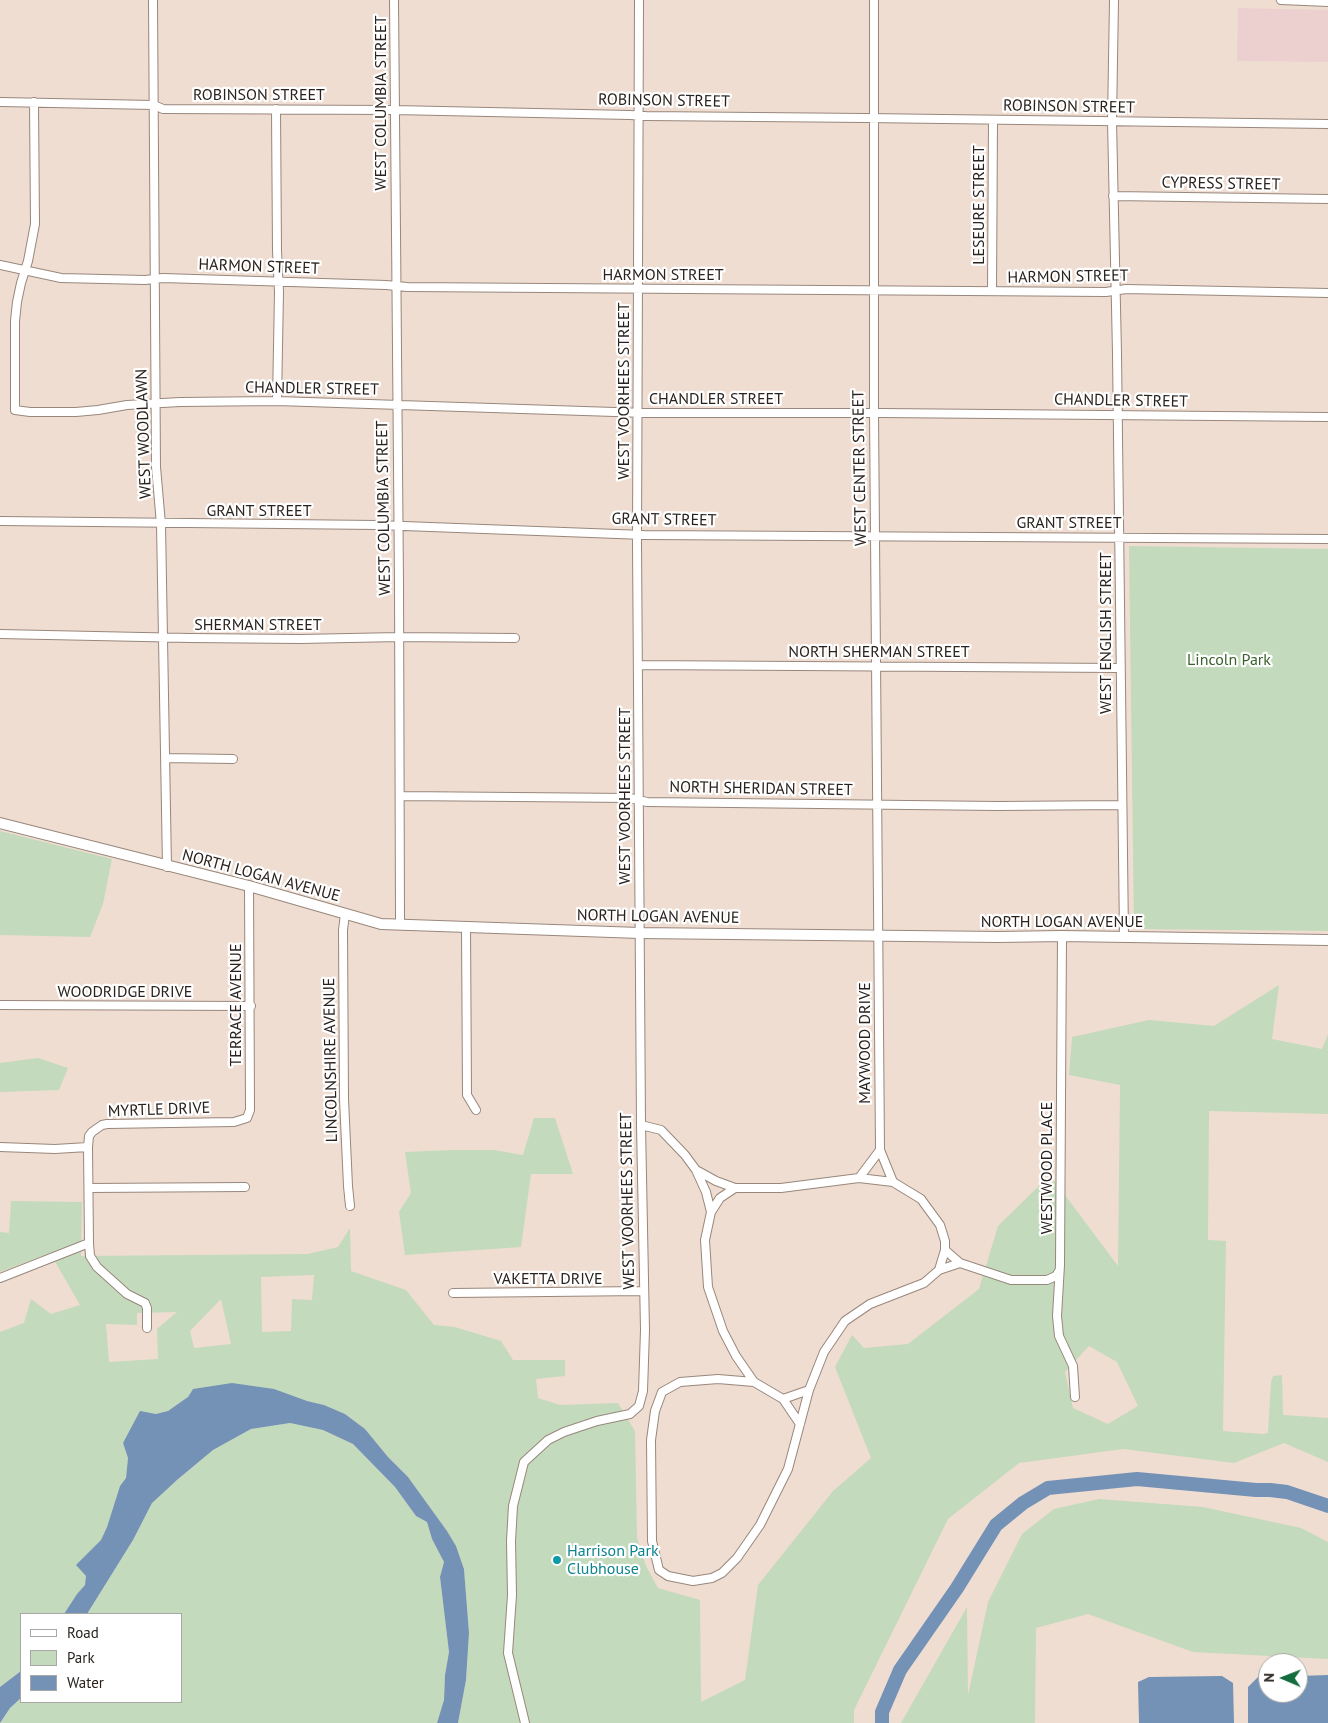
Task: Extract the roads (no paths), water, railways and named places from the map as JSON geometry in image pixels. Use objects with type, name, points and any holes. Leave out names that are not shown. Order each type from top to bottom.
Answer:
[{"type":"street","name":"WEST WOODLAWN","points":[[153,0],[156,467],[161,524],[167,867]]},
{"type":"street","name":"WEST COLUMBIA STREET","points":[[394,0],[400,925]]},
{"type":"street","name":"WEST VOORHEES STREET","points":[[525,1723],[508,1653],[512,1595],[511,1542],[514,1506],[524,1462],[548,1440],[564,1432],[597,1421],[630,1414],[639,1406],[643,1391],[637,534],[639,0]]},
{"type":"street","name":"WEST CENTER STREET","points":[[874,0],[873,291],[878,936]]},
{"type":"street","name":"WEST ENGLISH STREET","points":[[1114,0],[1112,121],[1118,414],[1124,937]]},
{"type":"street","points":[[1281,0],[1328,2]]},
{"type":"street","name":"ROBINSON STREET","points":[[0,102],[154,105],[163,108],[394,110],[638,116],[1328,124]]},
{"type":"street","points":[[25,271],[35,224],[34,102]]},
{"type":"street","points":[[276,109],[277,401]]},
{"type":"street","name":"LESEURE STREET","points":[[992,291],[993,120]]},
{"type":"street","name":"CYPRESS STREET","points":[[1113,196],[1328,199]]},
{"type":"street","name":"HARMON STREET","points":[[0,266],[61,278],[145,280],[155,278],[396,286],[1106,292],[1126,289],[1328,293]]},
{"type":"street","name":"CHANDLER STREET","points":[[25,271],[17,302],[15,321],[15,410],[30,412],[76,412],[155,403],[277,401],[638,412],[1328,417]]},
{"type":"street","name":"GRANT STREET","points":[[0,520],[161,524],[398,526],[637,534],[1328,539]]},
{"type":"street","name":"SHERMAN STREET","points":[[0,634],[300,639],[399,636],[515,638]]},
{"type":"street","name":"NORTH SHERMAN STREET","points":[[638,665],[1120,668]]},
{"type":"street","points":[[166,758],[233,759]]},
{"type":"street","name":"NORTH SHERIDAN STREET","points":[[400,796],[630,798],[647,802],[1122,806]]},
{"type":"street","name":"NORTH LOGAN AVENUE","points":[[0,823],[167,867],[249,886],[380,924],[640,933],[1328,940]]},
{"type":"street","name":"TERRACE AVENUE","points":[[244,1120],[249,1115],[250,1110],[249,886]]},
{"type":"street","name":"LINCOLNSHIRE AVENUE","points":[[345,914],[343,930],[344,1099],[350,1206]]},
{"type":"street","points":[[466,927],[467,1095],[476,1110]]},
{"type":"street","name":"MAYWOOD DRIVE","points":[[878,936],[880,1150],[893,1182]]},
{"type":"street","name":"WESTWOOD PLACE","points":[[1062,936],[1057,1316],[1058,1336],[1073,1366],[1076,1397]]},
{"type":"street","name":"WOODRIDGE DRIVE","points":[[0,1005],[251,1006]]},
{"type":"street","name":"MYRTLE DRIVE","points":[[88,1147],[89,1136],[92,1132],[107,1124],[234,1122],[244,1120]]},
{"type":"street","points":[[641,1125],[661,1130],[696,1170],[706,1192],[711,1212]]},
{"type":"street","points":[[0,1147],[55,1149],[88,1147],[90,1256],[97,1267],[127,1294],[145,1303],[147,1308],[146,1328]]},
{"type":"street","points":[[859,1178],[880,1150]]},
{"type":"street","points":[[696,1170],[716,1181],[735,1188],[781,1188],[859,1178],[893,1182],[921,1198],[940,1225],[945,1241],[945,1250],[939,1270]]},
{"type":"street","points":[[89,1188],[245,1187]]},
{"type":"street","points":[[735,1188],[720,1198],[711,1212],[706,1240],[705,1265],[708,1288],[723,1331],[736,1356],[754,1382],[783,1399],[800,1424]]},
{"type":"street","points":[[0,1278],[89,1243]]},
{"type":"street","points":[[945,1250],[960,1262],[1011,1280],[1046,1280],[1056,1276],[1059,1271]]},
{"type":"street","points":[[754,1382],[718,1379],[680,1382],[663,1391],[655,1411],[651,1440],[652,1541],[660,1570],[668,1576],[693,1581],[712,1578],[722,1573],[737,1558],[760,1526],[788,1469],[809,1390],[824,1352],[845,1321],[870,1304],[924,1283],[939,1270],[960,1262]]},
{"type":"street","name":"VAKETTA DRIVE","points":[[453,1293],[643,1291]]},
{"type":"street","points":[[783,1399],[809,1390]]},
{"type":"water","points":[[232,1383],[274,1389],[324,1405],[345,1414],[365,1429],[388,1457],[408,1477],[447,1531],[456,1546],[464,1569],[469,1633],[466,1680],[458,1723],[437,1723],[444,1700],[445,1675],[449,1652],[440,1577],[444,1562],[432,1539],[427,1522],[416,1516],[395,1487],[353,1444],[323,1430],[290,1423],[251,1429],[213,1450],[152,1503],[133,1540],[88,1613],[65,1613],[85,1585],[86,1576],[76,1565],[101,1540],[120,1486],[126,1478],[128,1458],[123,1443],[140,1411],[156,1414],[168,1411],[188,1397],[193,1389]]},
{"type":"water","points":[[20,1672],[20,1699],[10,1708],[0,1723],[0,1687]]},
{"type":"water","points":[[1328,1675],[1328,1723],[1248,1723],[1248,1687],[1258,1677],[1258,1703],[1308,1703],[1308,1676]]},
{"type":"water","points":[[1222,1676],[1233,1683],[1234,1723],[1139,1723],[1138,1682],[1149,1677]]},
{"type":"waterway","points":[[882,1723],[882,1712],[900,1670],[957,1588],[996,1525],[1023,1503],[1048,1488],[1137,1479],[1287,1492],[1328,1506]]},
{"type":"place","name":"Harrison Park Clubhouse","points":[[557,1560]]},
{"type":"park label","name":"Lincoln Park","points":[[1229,660]]}]
